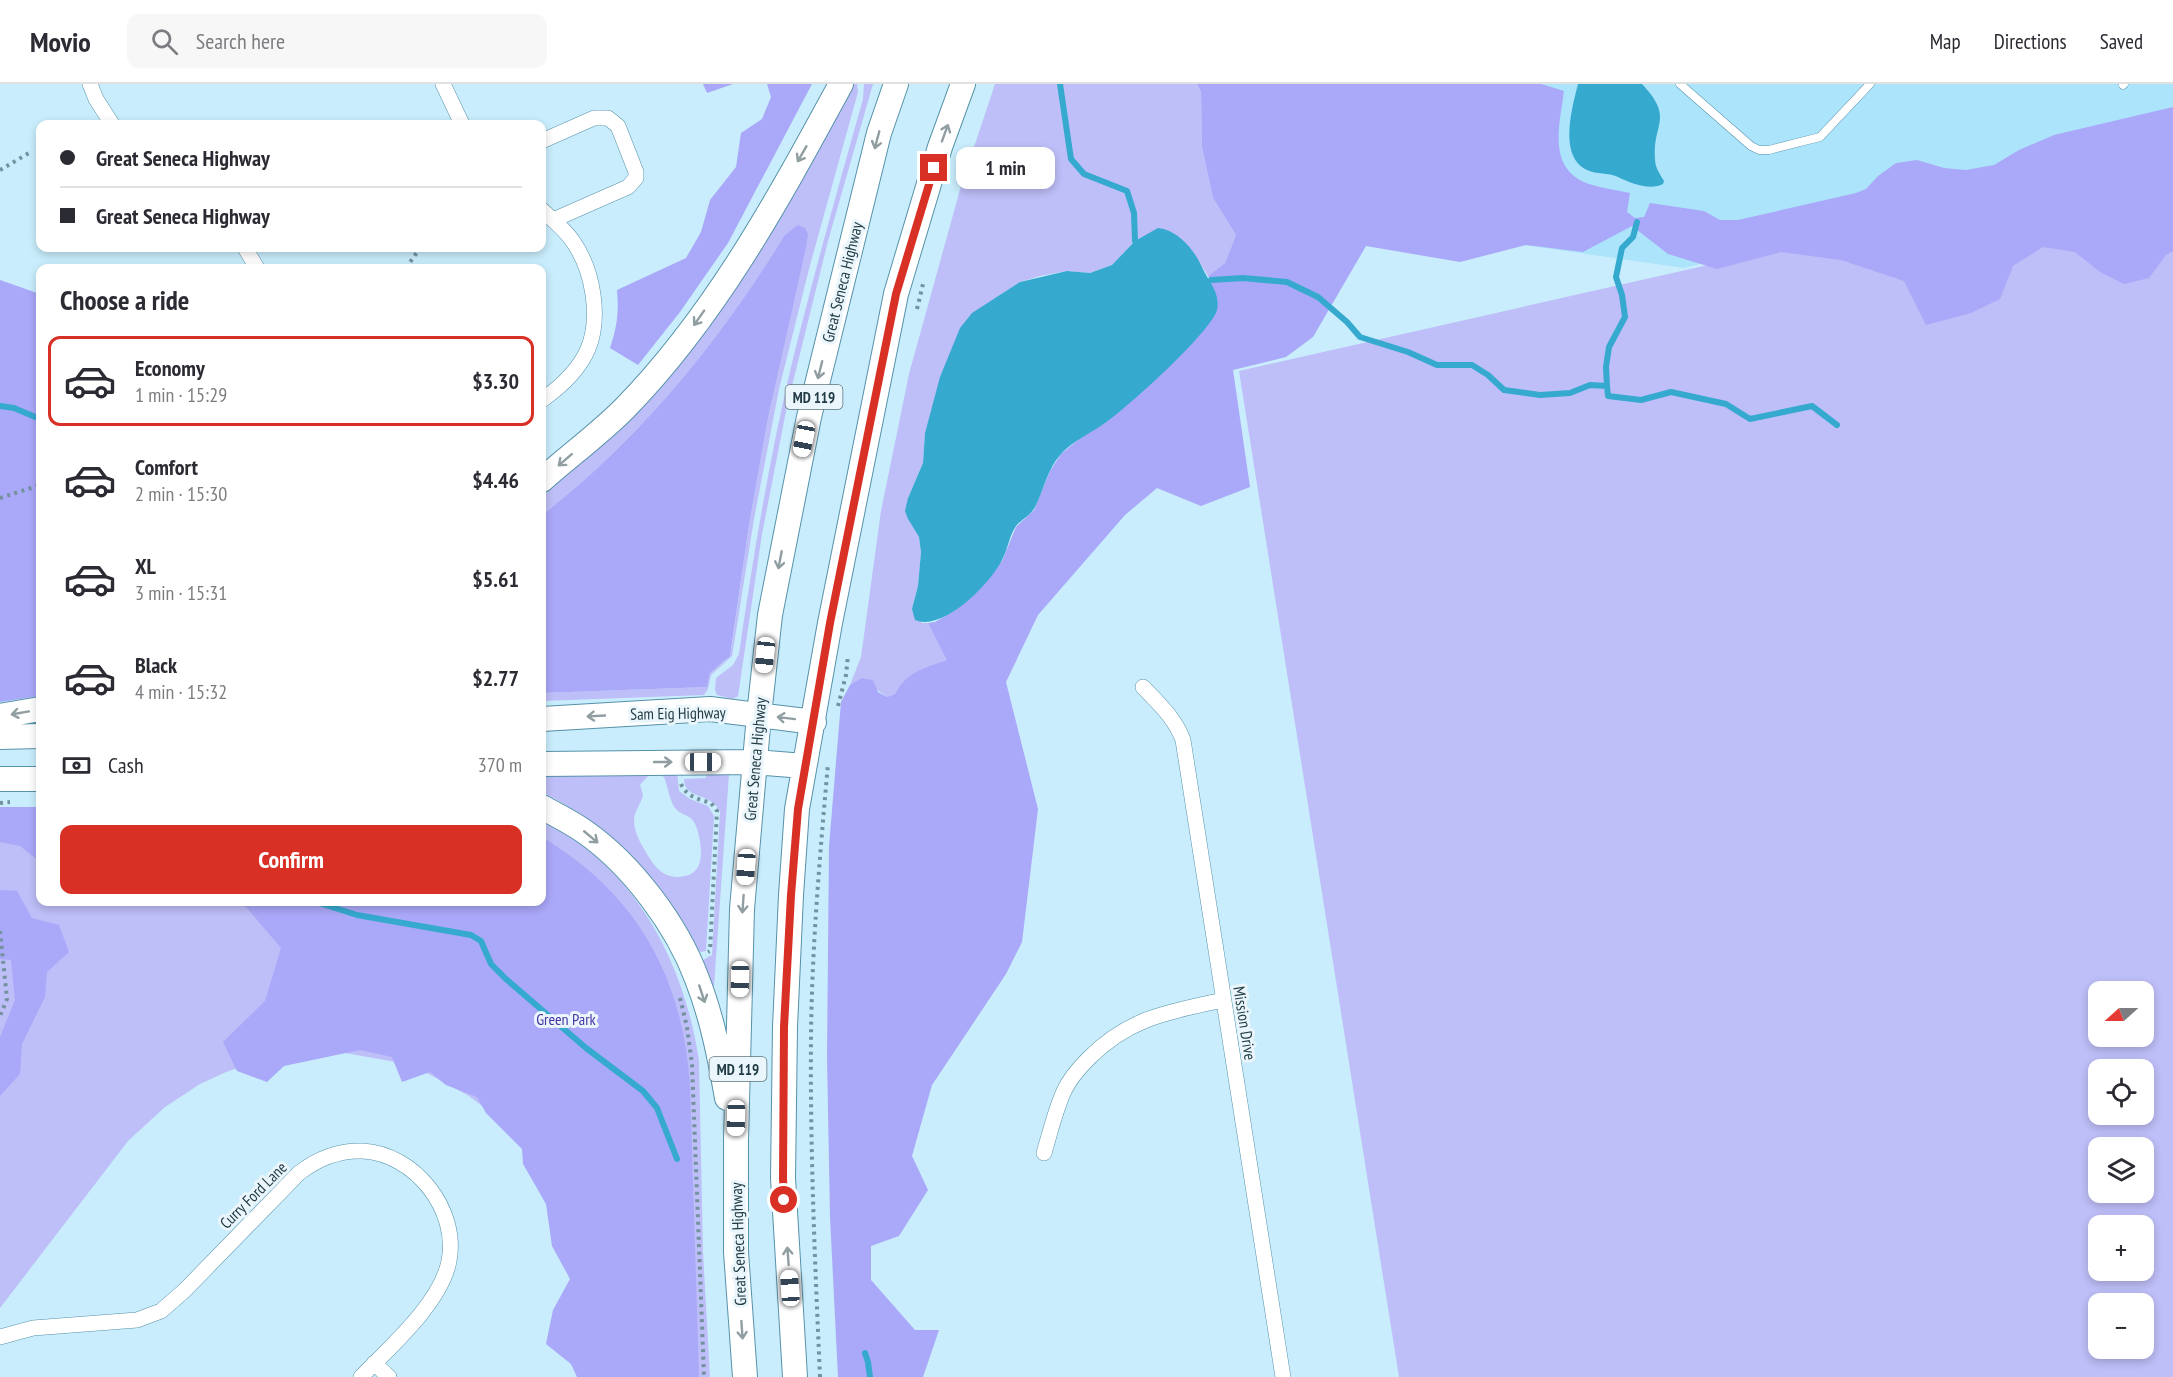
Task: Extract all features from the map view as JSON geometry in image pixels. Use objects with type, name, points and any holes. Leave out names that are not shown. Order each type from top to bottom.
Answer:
[{"type":"main road","points":[[546,477],[623,410],[676,350],[752,242],[841,84]]},
{"type":"main road","name":"Great Seneca Highway","points":[[745,1377],[736,1252],[736,1141],[742,909],[754,762],[770,615],[808,417],[879,133],[896,84]]},
{"type":"main road","name":"MD 119","points":[[795,1377],[783,1178],[784,1027],[791,884],[798,809],[830,623],[896,294],[940,147],[963,84]]},
{"type":"main road","name":"Sam Eig Highway","points":[[546,718],[710,709],[814,722]]},
{"type":"main road","points":[[0,716],[36,710]]},
{"type":"main road","points":[[0,737],[36,736]]},
{"type":"main road","points":[[546,764],[754,762],[804,766]]},
{"type":"main road","points":[[0,779],[36,778]]},
{"type":"main road","points":[[546,809],[585,832],[632,873],[674,932],[703,994],[736,1141]]},
{"type":"street","points":[[90,84],[96,99],[109,120]]},
{"type":"street","points":[[443,84],[460,120]]},
{"type":"street","points":[[546,139],[594,118],[608,118],[618,126],[636,172],[636,178],[628,187],[547,215],[573,241],[585,261],[591,282],[593,331],[587,351],[573,371],[546,397]]},
{"type":"street","name":"Mission Drive","points":[[1143,687],[1170,717],[1183,740],[1282,1377]]},
{"type":"street","points":[[1044,1153],[1064,1090],[1075,1072],[1101,1046],[1124,1029],[1153,1016],[1223,1000]]},
{"type":"street","name":"Curry Ford Lane","points":[[0,1337],[33,1328],[137,1320],[161,1311],[184,1291],[310,1164],[337,1154],[363,1151],[397,1162],[426,1183],[444,1214],[450,1245],[449,1260],[436,1294],[362,1377]]},
{"type":"street","points":[[374,1363],[389,1377]]},
{"type":"lane","points":[[1680,84],[1751,146],[1759,150],[1769,150],[1820,136],[1870,84]]},
{"type":"path","points":[[0,170],[29,153]]},
{"type":"path","points":[[914,318],[923,283]]},
{"type":"path","points":[[0,498],[36,486]]},
{"type":"path","points":[[838,708],[846,675],[848,651]]},
{"type":"path","points":[[820,1377],[811,1150],[811,1034],[818,876],[829,760]]},
{"type":"path","points":[[681,775],[681,784],[685,792],[695,798],[711,802],[717,811],[710,951]]},
{"type":"path","points":[[0,931],[7,999],[0,1016]]},
{"type":"path","points":[[0,980],[6,974]]},
{"type":"path","points":[[676,988],[687,1027],[692,1064],[704,1377]]},
{"type":"shaded area","points":[[1432,84],[2173,84],[2173,145],[1684,268],[1475,238]]},
{"type":"shaded area","points":[[1578,84],[1642,84],[1658,105],[1660,114],[1655,159],[1664,181],[1663,184],[1652,187],[1640,185],[1614,175],[1591,172],[1578,163],[1573,154],[1569,131]]},
{"type":"shaded area","points":[[1158,228],[1178,236],[1198,259],[1217,297],[1217,310],[1211,321],[1185,351],[1131,402],[1061,454],[1052,466],[1033,510],[1016,526],[1002,560],[977,593],[952,613],[939,619],[926,622],[915,620],[912,609],[918,586],[921,552],[919,537],[905,511],[923,463],[925,433],[940,377],[960,328],[972,313],[1020,282],[1067,271],[1090,273],[1112,265],[1135,241]]},
{"type":"green space","points":[[703,84],[733,84],[707,93]]},
{"type":"green space","points":[[767,84],[812,84],[728,243],[680,312],[638,365],[610,348],[617,320],[617,290],[686,258],[701,232],[710,200],[736,167],[741,133],[762,119],[771,97]]},
{"type":"green space","points":[[847,84],[857,84],[858,92],[809,269],[779,389],[754,519],[732,656],[711,675],[708,689],[704,695],[546,701],[546,693],[707,687],[710,673],[727,659],[731,651],[749,525],[768,418],[786,335],[784,236],[733,313],[675,387],[612,455],[546,512],[546,493],[605,440]]},
{"type":"green space","points":[[864,84],[873,84],[828,241],[787,406],[762,534],[738,696],[733,699],[717,695],[716,678],[733,665],[739,654],[762,509],[783,402],[817,266],[863,99]]},
{"type":"green space","points":[[995,84],[1197,84],[1201,92],[1202,147],[1213,198],[1236,235],[1225,263],[1208,276],[1198,260],[1135,241],[1112,265],[1090,273],[1067,271],[1040,276],[1020,282],[1000,295],[933,406],[925,433],[923,463],[908,498],[908,519],[919,537],[921,552],[918,586],[912,610],[922,623],[928,623],[948,660],[910,676],[895,694],[887,697],[861,678],[850,685],[861,657],[881,511],[909,374],[961,186]]},
{"type":"green space","points":[[1197,84],[1541,84],[1564,91],[1559,144],[1566,168],[1575,177],[1589,184],[1630,193],[1627,212],[1635,218],[1644,217],[1650,203],[1704,211],[1720,220],[1738,220],[1856,193],[1866,189],[1878,176],[1896,163],[1917,160],[1944,168],[1966,170],[1994,165],[2019,150],[2054,135],[2173,107],[2173,251],[2166,255],[2149,278],[2124,284],[2100,272],[2075,252],[2043,247],[2013,266],[2000,299],[1971,313],[1926,325],[1904,281],[1841,260],[1781,252],[1717,269],[1668,254],[1632,226],[1583,252],[1526,245],[1460,262],[1366,246],[1313,337],[1286,357],[1233,370],[1250,487],[1201,506],[1157,488],[1125,515],[1038,615],[1006,682],[1038,809],[1022,942],[1006,974],[932,1085],[912,1156],[928,1190],[899,1236],[871,1246],[871,1280],[915,1330],[939,1330],[923,1377],[838,1377],[830,1217],[827,1057],[829,846],[841,702],[850,685],[861,678],[873,680],[878,692],[887,697],[895,694],[910,676],[947,660],[928,623],[935,622],[954,611],[984,584],[1002,561],[1016,527],[1034,510],[1050,471],[1061,454],[1084,435],[1105,423],[1171,364],[1211,280],[1208,276],[1225,263],[1236,235],[1213,198],[1202,147],[1201,92]]},
{"type":"green space","points":[[2173,160],[2173,1377],[1399,1377],[1239,371]]},
{"type":"green space","points":[[798,225],[805,228],[808,234],[768,418],[749,525],[730,656],[710,673],[707,687],[546,693],[546,512],[612,455],[675,387],[733,313],[784,236]]},
{"type":"green space","points":[[0,280],[36,293],[36,697],[0,702]]},
{"type":"green space","points":[[677,771],[679,791],[690,799],[708,806],[714,816],[706,951],[698,950],[668,900],[633,858],[592,822],[546,794],[546,775]],"holes":[[[648,776],[664,777],[670,797],[678,811],[693,820],[700,843],[699,864],[692,873],[682,877],[668,875],[657,868],[640,842],[634,824],[634,817],[643,795],[640,785]]]},
{"type":"green space","points":[[707,771],[729,774],[714,986],[711,985],[703,960],[712,955],[720,812],[711,801],[688,790],[684,779],[706,778]]},
{"type":"green space","points":[[0,807],[36,807],[36,859],[20,846],[0,842]]},
{"type":"green space","name":"Green Park","points":[[36,807],[36,906],[546,906],[546,824],[575,841],[604,864],[629,891],[650,921],[668,954],[682,989],[692,1025],[699,1061],[703,1252],[710,1377],[596,1377],[570,1223],[513,1133],[469,1096],[425,1072],[396,1062],[345,1053],[256,1062],[200,1084],[165,1107],[128,1141],[0,1308],[0,808]]},
{"type":"green space","points":[[546,840],[575,860],[604,885],[629,912],[649,942],[665,974],[686,1046],[690,1086],[699,1377],[577,1377],[571,1364],[546,1344],[553,1310],[570,1279],[552,1246],[546,1204],[523,1164],[522,1149],[486,1113],[477,1097],[446,1085],[430,1072],[402,1082],[392,1057],[360,1050],[284,1066],[267,1082],[237,1071],[223,1042],[265,1001],[281,948],[246,907],[242,906],[546,906]]},
{"type":"green space","points":[[0,890],[17,891],[32,918],[59,925],[69,952],[47,972],[45,997],[22,1044],[20,1074],[0,1096],[0,1037],[15,1000],[11,960],[0,959]]},
{"type":"waterway","points":[[1060,84],[1071,159],[1084,174],[1127,191],[1134,213],[1135,241]]},
{"type":"waterway","points":[[1607,386],[1606,367],[1609,347],[1625,317],[1622,295],[1616,277],[1622,248],[1633,237],[1637,222]]},
{"type":"waterway","points":[[1211,280],[1243,278],[1287,282],[1318,297],[1347,322],[1360,337],[1408,352],[1437,365],[1472,365],[1488,375],[1504,390],[1540,395],[1570,393],[1590,385],[1607,386],[1608,396],[1641,400],[1671,392],[1726,404],[1750,419],[1812,406],[1837,425]]},
{"type":"waterway","points":[[0,406],[14,408],[36,417]]},
{"type":"waterway","points":[[329,906],[357,915],[471,935],[481,941],[491,964],[506,979],[586,1048],[643,1091],[657,1108],[677,1159]]},
{"type":"waterway","points":[[865,1353],[870,1377]]},
{"type":"route","points":[[784,1200],[784,1027],[791,895],[804,766],[859,472],[896,294],[934,168]]}]
